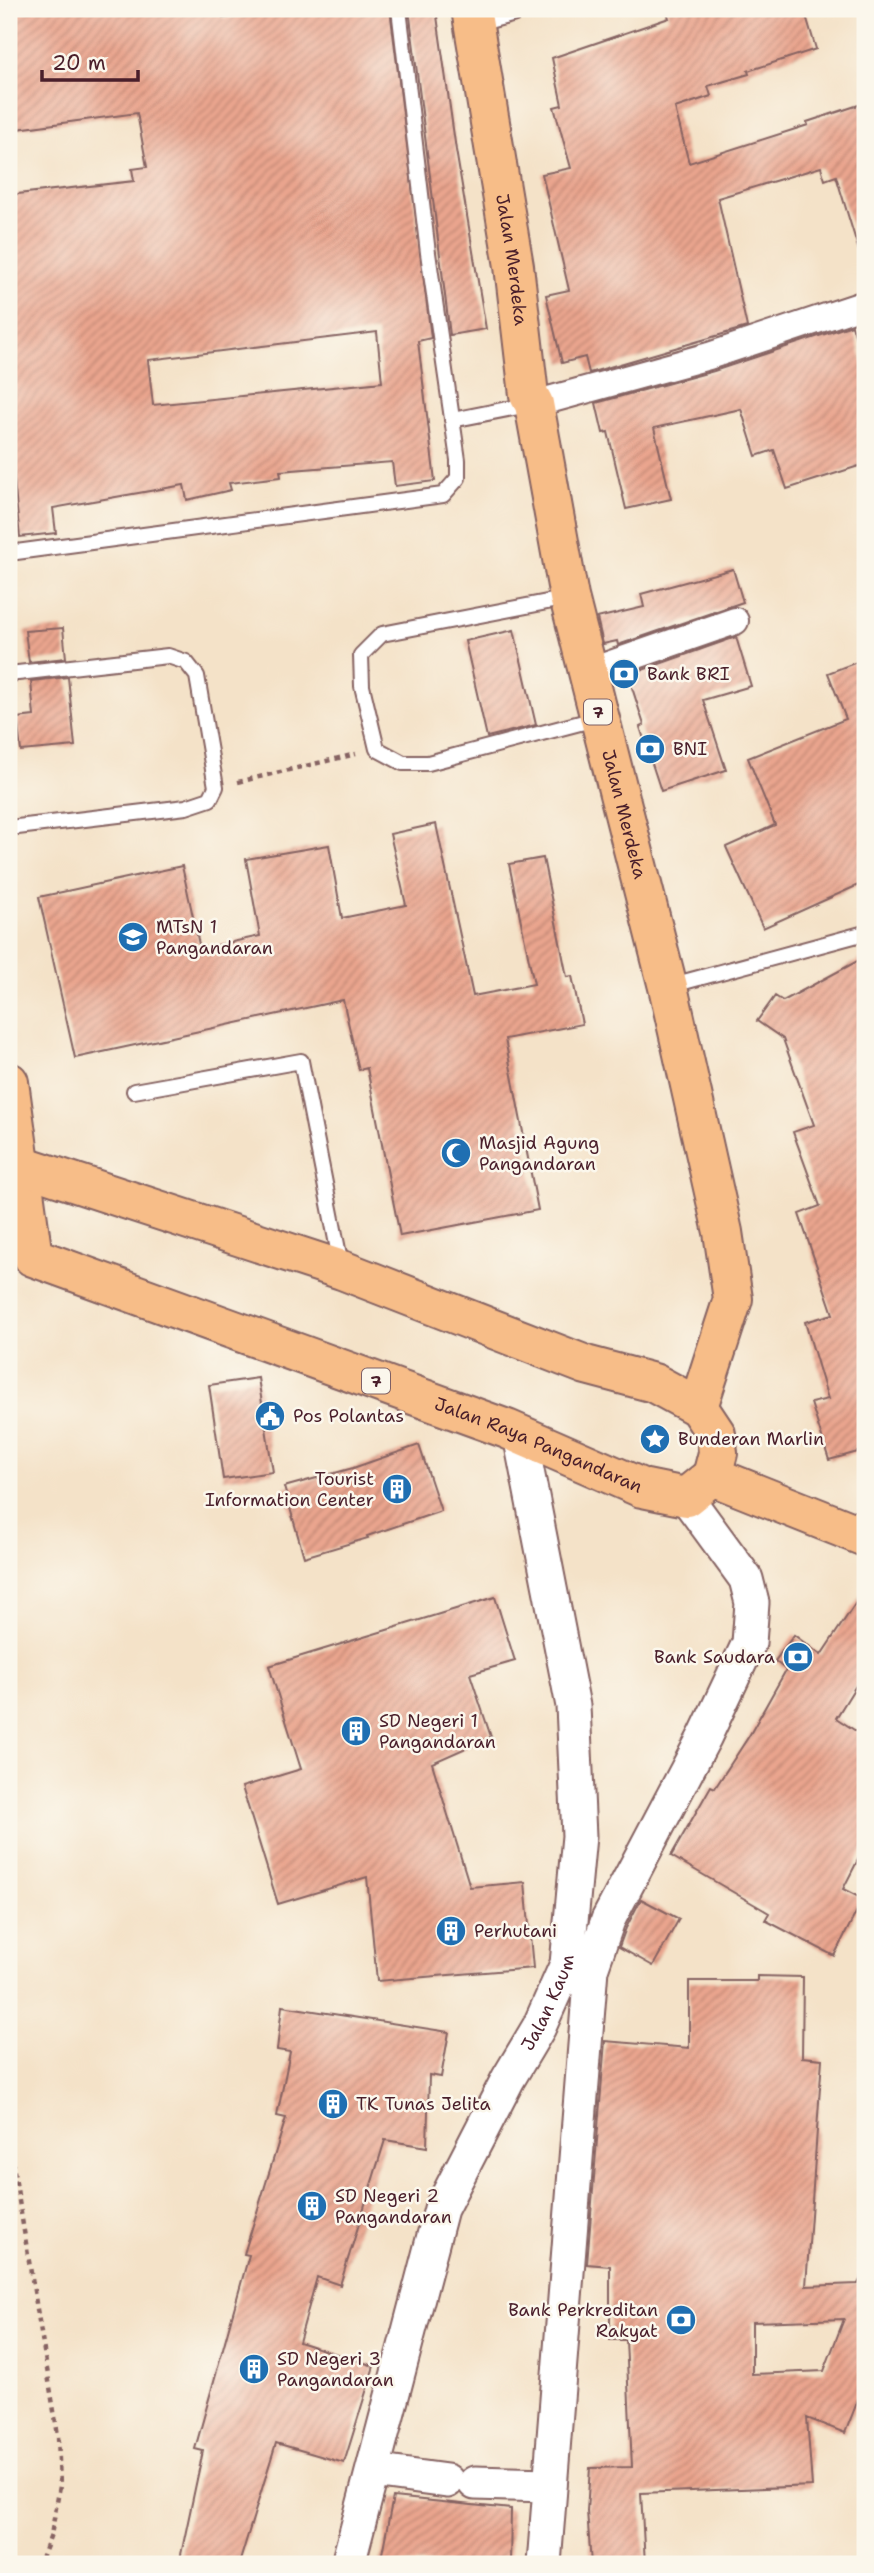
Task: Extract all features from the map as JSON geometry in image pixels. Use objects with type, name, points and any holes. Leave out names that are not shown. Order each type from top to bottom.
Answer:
[{"type":"highway","name":"Jalan Merdeka","points":[[472,14],[514,266],[529,395],[534,404],[569,597],[668,986],[723,1233],[733,1298],[698,1407]]},
{"type":"highway","name":"7","points":[[9,1083],[21,1252]]},
{"type":"highway","points":[[15,1163],[342,1270],[586,1365],[654,1383],[698,1407],[716,1434],[718,1453],[699,1486]]},
{"type":"highway","name":"Jalan Raya Pangandaran","points":[[21,1252],[520,1435],[642,1488],[699,1486],[865,1537]]},
{"type":"street","points":[[472,14],[511,9]]},
{"type":"street","points":[[534,404],[709,356],[865,304]]},
{"type":"street","points":[[588,672],[735,621]]},
{"type":"street","name":"Jalan Kaum","points":[[348,2564],[441,2210],[508,2079],[539,2026],[566,1964],[579,1836],[573,1706],[520,1435]]},
{"type":"street","name":"Jalan Kaum","points":[[544,2564],[591,1969],[607,1920],[705,1736],[749,1643],[752,1603],[746,1579],[699,1486]]},
{"type":"street","points":[[373,2471],[461,2482],[550,2485]]},
{"type":"lane","points":[[9,553],[443,495],[458,478],[399,9]]},
{"type":"lane","points":[[452,420],[534,404]]},
{"type":"lane","points":[[569,597],[382,634],[360,655],[362,686],[377,749],[403,763],[428,763],[599,718]]},
{"type":"lane","points":[[9,674],[168,656],[186,662],[197,676],[216,787],[210,799],[186,807],[9,828]]},
{"type":"lane","points":[[668,986],[865,933]]},
{"type":"lane","points":[[134,1091],[302,1061],[342,1270]]},
{"type":"path","points":[[216,787],[377,749]]},
{"type":"path","points":[[9,2141],[58,2435],[60,2486],[51,2535],[40,2564]]},
{"type":"building","points":[[9,9],[222,9],[223,18],[304,9],[390,9],[431,338],[418,341],[435,481],[395,486],[392,462],[280,471],[281,477],[229,483],[231,490],[187,500],[184,485],[53,508],[56,533],[20,537],[9,434],[9,195],[134,181],[132,169],[147,167],[137,113],[9,130]],"holes":[[[377,332],[382,382],[153,405],[148,360]]]},
{"type":"building","points":[[409,9],[436,9],[486,329],[450,335]]},
{"type":"building","points":[[666,9],[804,9],[816,49],[708,86],[711,96],[675,108],[689,163],[808,125],[807,122],[865,103],[865,251],[859,251],[836,176],[825,180],[821,167],[718,198],[747,327],[589,373],[585,357],[562,363],[546,295],[569,290],[542,174],[571,168],[554,107],[562,105],[552,58],[669,18]]},
{"type":"building","points":[[852,325],[865,369],[865,464],[787,489],[774,450],[756,456],[741,409],[654,428],[671,499],[626,509],[608,432],[603,433],[596,403],[714,371]]},
{"type":"building","points":[[733,569],[743,602],[618,645],[617,641],[603,644],[597,618],[644,607],[641,594]]},
{"type":"building","points":[[63,628],[66,658],[29,662],[25,631]]},
{"type":"building","points":[[514,630],[536,725],[487,737],[465,641]]},
{"type":"building","points":[[736,637],[751,686],[703,700],[726,770],[661,791],[640,727],[644,725],[628,675]]},
{"type":"building","points":[[865,659],[865,882],[763,928],[726,847],[775,825],[748,758],[846,719],[828,673]]},
{"type":"building","points":[[68,677],[75,746],[21,751],[17,718],[34,716],[31,681]]},
{"type":"building","points":[[436,824],[473,996],[534,984],[509,864],[543,858],[567,977],[572,976],[582,1024],[505,1039],[538,1210],[400,1236],[367,1068],[359,1070],[343,1000],[75,1058],[39,897],[182,866],[200,949],[260,936],[246,859],[329,845],[342,918],[406,905],[390,834]]},
{"type":"building","points":[[865,957],[865,1450],[829,1460],[811,1403],[828,1399],[805,1322],[833,1314],[799,1214],[820,1206],[793,1132],[814,1125],[783,1039],[757,1021],[775,996],[783,1001]]},
{"type":"building","points":[[258,1378],[273,1472],[223,1479],[209,1385]]},
{"type":"building","points":[[419,1445],[441,1511],[367,1536],[368,1538],[304,1557],[284,1487],[353,1468]]},
{"type":"building","points":[[865,1589],[865,1671],[836,1718],[865,1737],[865,1846],[843,1889],[863,1899],[834,1956],[765,1920],[769,1913],[671,1856],[711,1786],[715,1788],[749,1736],[786,1670],[775,1661],[794,1635],[821,1655]]},
{"type":"building","name":"SD Negeri 1 Pangandaran","points":[[495,1597],[515,1661],[470,1674],[491,1737],[432,1763],[470,1887],[525,1882],[533,1968],[377,1981],[367,1877],[278,1904],[242,1787],[301,1769],[269,1666]]},
{"type":"building","points":[[641,1899],[679,1919],[653,1966],[619,1947]]},
{"type":"building","points":[[757,1976],[803,1977],[802,2057],[822,2059],[806,2286],[858,2284],[865,2270],[865,2382],[845,2433],[807,2418],[812,2486],[641,2493],[645,2564],[591,2564],[587,2511],[590,2468],[632,2467],[626,2340],[610,2340],[610,2266],[587,2264],[605,2041],[689,2048],[689,1981],[757,1981]],"holes":[[[844,2319],[824,2371],[752,2374],[752,2322]]]},
{"type":"building","points":[[282,2006],[449,2032],[441,2077],[429,2075],[427,2147],[385,2140],[340,2285],[317,2277],[299,2342],[374,2366],[344,2463],[276,2443],[239,2564],[179,2564],[203,2451],[195,2449],[249,2255],[244,2254],[286,2118],[277,2116],[290,2052],[277,2050]]},
{"type":"building","points":[[393,2497],[511,2509],[510,2564],[380,2564]]},
{"type":"place","name":"Bank BRI","points":[[624,674]]},
{"type":"place","name":"BNI","points":[[650,749]]},
{"type":"place","name":"MTsN 1 Pangandaran","points":[[133,937]]},
{"type":"place","name":"Masjid Agung Pangandaran","points":[[456,1153]]},
{"type":"place","name":"Pos Polantas","points":[[270,1416]]},
{"type":"place","name":"Bunderan Marlin","points":[[655,1439]]},
{"type":"place","name":"Tourist Information Center","points":[[397,1489]]},
{"type":"place","name":"Bank Saudara","points":[[798,1657]]},
{"type":"place","name":"SD Negeri 1 Pangandaran","points":[[356,1731]]},
{"type":"place","name":"Perhutani","points":[[451,1931]]},
{"type":"place","name":"TK Tunas Jelita","points":[[333,2104]]},
{"type":"place","name":"SD Negeri 2 Pangandaran","points":[[312,2206]]},
{"type":"place","name":"Bank Perkreditan Rakyat","points":[[681,2320]]},
{"type":"place","name":"SD Negeri 3 Pangandaran","points":[[254,2369]]}]
